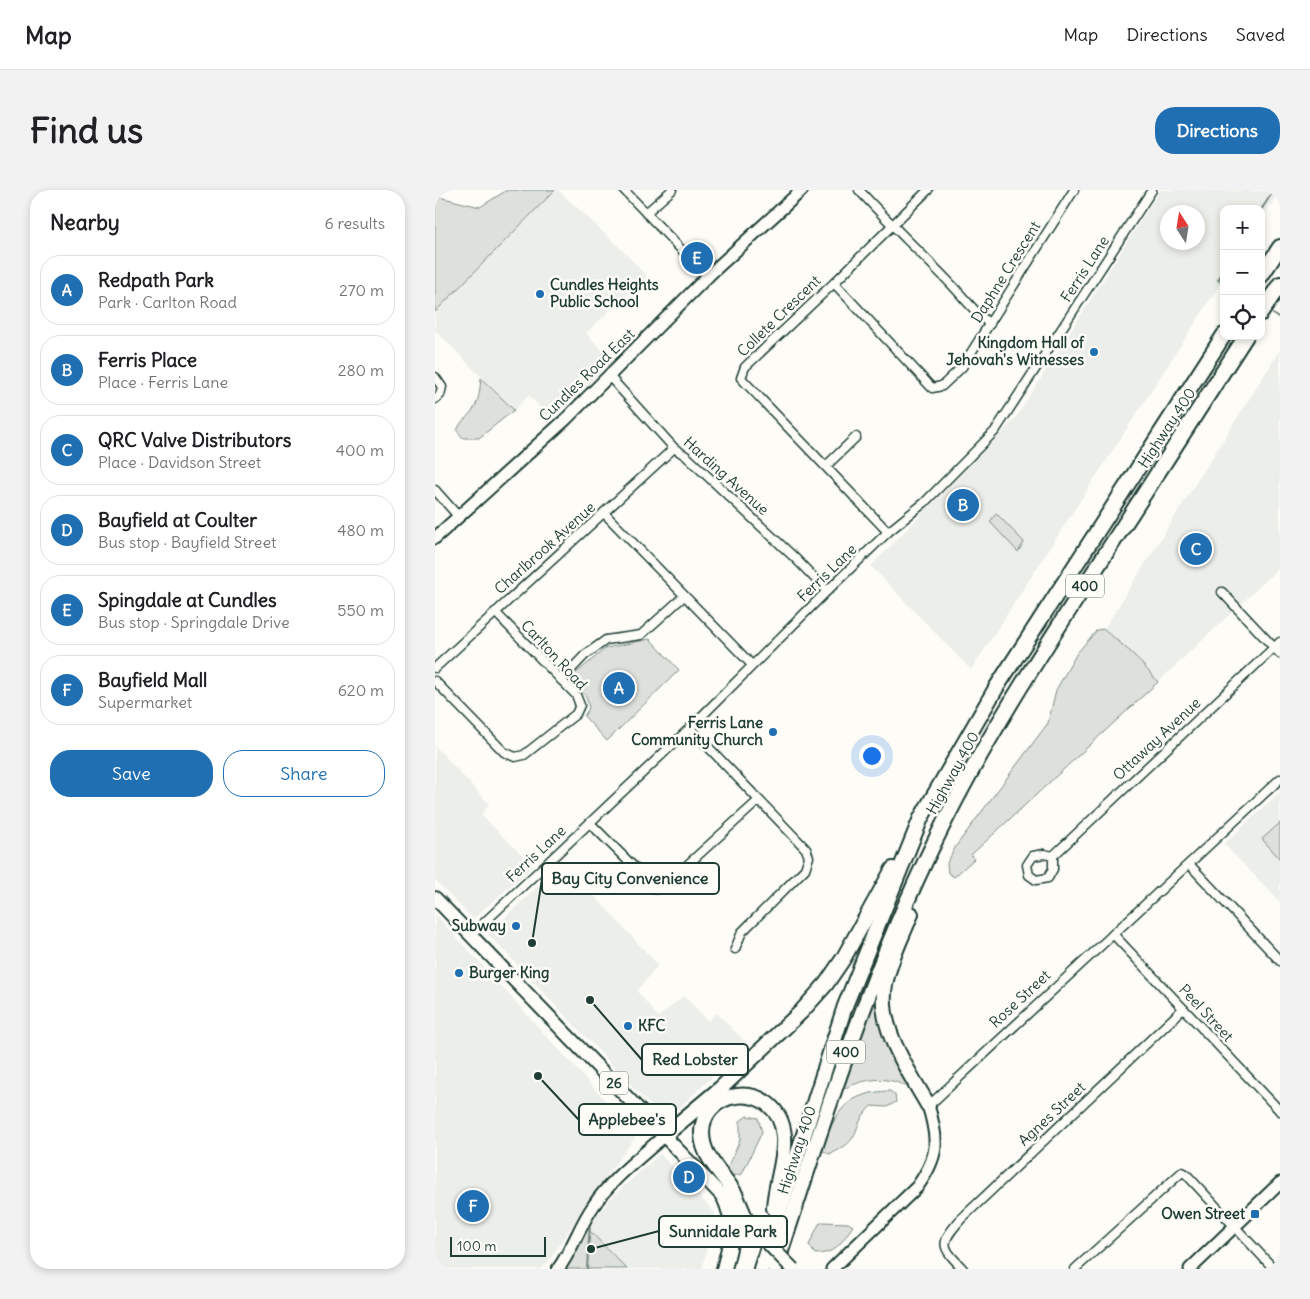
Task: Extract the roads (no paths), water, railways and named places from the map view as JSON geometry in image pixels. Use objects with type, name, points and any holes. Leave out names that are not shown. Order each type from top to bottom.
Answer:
[{"type":"highway","points":[[1265,270],[1280,247]]},
{"type":"highway","points":[[1265,307],[1280,284]]},
{"type":"highway","name":"Highway 400","points":[[761,1269],[845,1006],[921,818],[996,688],[1221,340]]},
{"type":"highway","name":"Highway 400","points":[[775,1269],[852,1034],[888,944],[934,842],[1013,700],[1243,340]]},
{"type":"highway","points":[[665,1135],[721,1088],[801,1012],[826,984],[843,959],[921,818]]},
{"type":"highway","points":[[928,1105],[894,1043],[886,1018],[883,995],[893,958],[927,875],[934,842]]},
{"type":"highway","points":[[747,1222],[734,1193],[713,1164],[702,1141],[706,1117],[723,1099],[736,1095],[747,1095],[762,1100],[777,1114],[782,1125],[784,1137],[774,1206],[775,1226]]},
{"type":"highway","points":[[724,1197],[733,1222],[733,1233],[724,1269]]},
{"type":"main road","name":"Cundles Road East","points":[[435,538],[609,376],[709,275],[802,190]]},
{"type":"main road","name":"26","points":[[435,898],[562,1032],[665,1135],[793,1269]]},
{"type":"main road","points":[[831,1268],[917,1187],[931,1165],[936,1144],[935,1131],[928,1105]]},
{"type":"main road","points":[[558,1269],[595,1204],[627,1168],[665,1135]]},
{"type":"main road","points":[[1190,1269],[1280,1183]]},
{"type":"street","points":[[623,190],[702,271],[709,275]]},
{"type":"street","points":[[646,213],[672,190]]},
{"type":"street","points":[[859,190],[891,226],[950,282],[977,314],[990,324]]},
{"type":"street","name":"Collete Crescent","points":[[888,532],[741,378],[745,367],[928,190]]},
{"type":"street","name":"Daphne Crescent","points":[[834,283],[932,388],[942,386],[952,379],[962,367],[1073,190]]},
{"type":"street","name":"Ferris Lane","points":[[471,935],[690,728],[888,532],[924,503],[995,431],[1151,190]]},
{"type":"street","name":"Harding Avenue","points":[[609,376],[674,448],[686,456],[789,553],[827,592]]},
{"type":"street","points":[[435,377],[442,387],[440,395],[435,399]]},
{"type":"street","points":[[826,466],[856,437]]},
{"type":"street","name":"Charlbrook Avenue","points":[[435,668],[674,448]]},
{"type":"street","points":[[435,490],[458,516]]},
{"type":"street","points":[[604,513],[752,665]]},
{"type":"street","points":[[1222,592],[1277,645],[1280,654]]},
{"type":"street","points":[[561,680],[585,655],[607,640],[641,635],[685,596]]},
{"type":"street","name":"Carlton Road","points":[[435,681],[504,752],[515,757],[524,755],[576,714],[580,705],[576,695],[495,612]]},
{"type":"street","name":"Ottaway Avenue","points":[[1053,856],[1277,645]]},
{"type":"street","points":[[690,728],[806,849],[809,862],[805,869],[741,932],[735,950]]},
{"type":"street","name":"Rose Street","points":[[928,1105],[1280,779]]},
{"type":"street","points":[[590,823],[656,889],[665,885],[759,800]]},
{"type":"street","points":[[1189,864],[1280,961]]},
{"type":"street","name":"Peel Street","points":[[1113,934],[1280,1111]]},
{"type":"street","name":"Agnes Street","points":[[963,1269],[947,1251],[944,1241],[961,1219],[1183,1009]]},
{"type":"street","points":[[1075,1269],[1182,1172],[1186,1174],[1274,1269]]},
{"type":"waterway","points":[[1264,205],[1274,190]]},
{"type":"waterway","points":[[1220,277],[1218,280],[1220,281]]},
{"type":"waterway","points":[[1273,314],[1280,318]]},
{"type":"waterway","points":[[587,1269],[590,1223]]},
{"type":"place","name":"Spingdale at Cundles","points":[[697,258]]},
{"type":"place","name":"Cundles Heights Public School","points":[[540,294]]},
{"type":"place","name":"Kingdom Hall of Jehovah's Witnesses","points":[[1094,352]]},
{"type":"place","name":"Ferris Place","points":[[963,505]]},
{"type":"place","name":"QRC Valve Distributors","points":[[1196,549]]},
{"type":"place","name":"Redpath Park","points":[[619,688]]},
{"type":"place","name":"Ferris Lane Community Church","points":[[773,732]]},
{"type":"place","name":"Subway","points":[[516,926]]},
{"type":"place","name":"Bay City Convenience","points":[[532,943]]},
{"type":"place","name":"Burger King","points":[[459,973]]},
{"type":"place","name":"Red Lobster","points":[[590,1000]]},
{"type":"place","name":"KFC","points":[[628,1026]]},
{"type":"place","name":"Applebee's","points":[[538,1076]]},
{"type":"place","name":"Bayfield at Coulter","points":[[689,1177]]},
{"type":"place","name":"Bayfield Mall","points":[[473,1206]]},
{"type":"place","name":"Owen Street","points":[[1255,1214]]},
{"type":"place","name":"Sunnidale Park","points":[[591,1249]]}]
